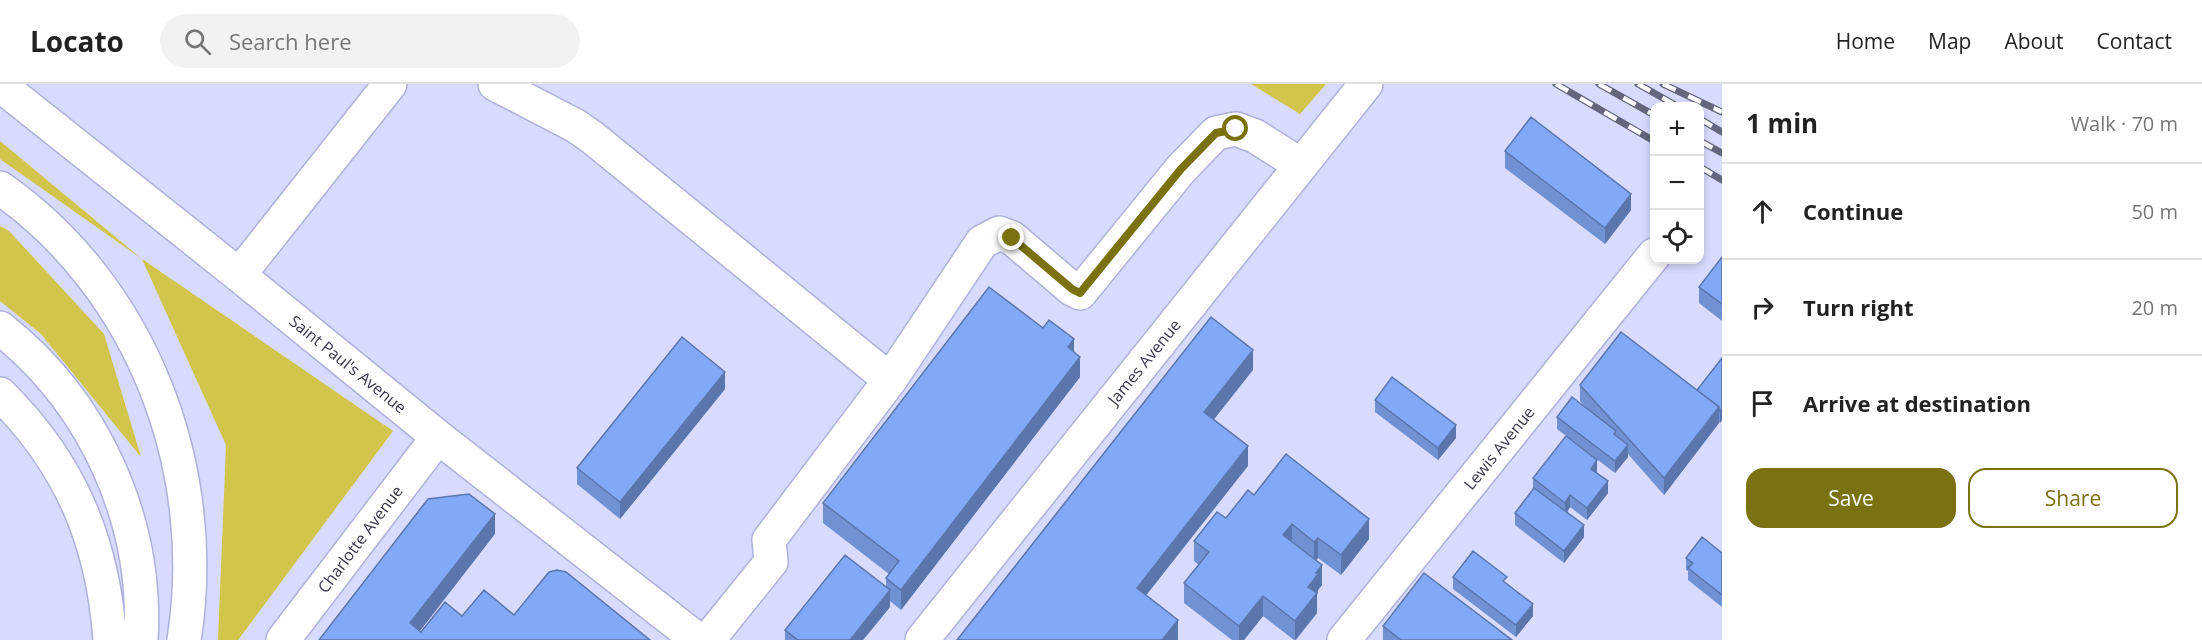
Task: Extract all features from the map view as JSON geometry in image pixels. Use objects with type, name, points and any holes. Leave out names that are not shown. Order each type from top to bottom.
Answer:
[{"type":"main road","points":[[239,275],[390,84]]},
{"type":"main road","points":[[495,84],[576,126],[593,138],[890,380]]},
{"type":"main road","name":"James Avenue","points":[[922,640],[1366,84]]},
{"type":"main road","name":"Saint Paul's Avenue","points":[[0,85],[438,437],[698,640]]},
{"type":"main road","points":[[708,640],[771,562],[769,540],[890,380],[982,242],[999,233],[1012,238],[1072,289],[1080,293],[1181,169],[1216,133],[1236,129],[1255,136],[1301,165]]},
{"type":"main road","points":[[0,188],[48,228],[84,266],[128,327],[153,377],[175,443],[188,517],[191,568],[184,640]]},
{"type":"main road","name":"Lewis Avenue","points":[[1344,640],[1650,260]]},
{"type":"main road","points":[[0,328],[56,383],[83,421],[108,465],[124,506],[136,549],[142,599],[141,640]]},
{"type":"main road","points":[[0,394],[29,425],[45,447],[60,469],[82,513],[99,562],[110,640]]},
{"type":"main road","name":"Charlotte Avenue","points":[[283,640],[438,437]]},
{"type":"shaded area","points":[[1251,84],[1326,84],[1300,114]]},
{"type":"shaded area","points":[[0,141],[142,259],[0,159]]},
{"type":"shaded area","points":[[0,226],[9,231],[104,334],[141,457],[41,334],[0,301]]},
{"type":"shaded area","points":[[142,259],[393,431],[238,640],[218,640],[226,445]]},
{"type":"building","points":[[1531,117],[1631,194],[1605,228],[1505,151]]},
{"type":"building","points":[[1722,257],[1722,304],[1699,287]]},
{"type":"building","points":[[989,287],[1043,328],[1049,320],[1074,339],[1068,347],[1080,357],[901,590],[886,578],[899,561],[823,503]]},
{"type":"building","points":[[1211,317],[1253,350],[1204,412],[1248,446],[1137,588],[1178,620],[1162,640],[957,640]]},
{"type":"building","points":[[1621,332],[1719,407],[1664,478],[1580,385]]},
{"type":"building","points":[[682,337],[725,372],[620,502],[577,468]]},
{"type":"building","points":[[1722,358],[1722,408],[1720,411],[1719,407],[1697,390]]},
{"type":"building","points":[[1392,377],[1456,425],[1438,448],[1375,400]]},
{"type":"building","points":[[1572,397],[1616,431],[1614,434],[1628,445],[1615,461],[1557,417]]},
{"type":"building","points":[[1566,436],[1597,460],[1591,469],[1608,481],[1587,508],[1570,495],[1565,503],[1533,478]]},
{"type":"building","points":[[1286,454],[1369,519],[1341,555],[1318,538],[1314,542],[1292,524],[1283,535],[1322,565],[1308,587],[1317,593],[1295,621],[1263,596],[1239,626],[1184,583],[1209,552],[1194,541],[1217,512],[1226,518],[1248,490],[1254,495]]},
{"type":"building","points":[[1534,488],[1584,525],[1564,551],[1515,513]]},
{"type":"building","points":[[469,494],[495,514],[410,623],[421,632],[445,602],[462,616],[484,590],[514,615],[549,572],[557,570],[566,572],[650,640],[319,640],[428,499]]},
{"type":"building","points":[[1702,537],[1722,553],[1722,595],[1688,568],[1693,563],[1686,558]]},
{"type":"building","points":[[1473,551],[1507,577],[1503,581],[1533,604],[1516,625],[1453,577]]},
{"type":"building","points":[[845,555],[890,590],[850,640],[798,640],[785,630]]},
{"type":"building","points":[[1424,573],[1512,640],[1401,640],[1383,626]]},
{"type":"railway","points":[[1556,84],[1650,139]]},
{"type":"railway","points":[[1599,84],[1650,113]]},
{"type":"railway","points":[[1638,84],[1670,102]]},
{"type":"railway","points":[[1663,84],[1722,112]]},
{"type":"railway","points":[[1704,121],[1722,132]]},
{"type":"railway","points":[[1704,143],[1722,153]]},
{"type":"railway","points":[[1704,169],[1722,180]]},
{"type":"route","points":[[1012,238],[1072,289],[1080,293],[1181,169],[1216,133],[1236,129]]}]
